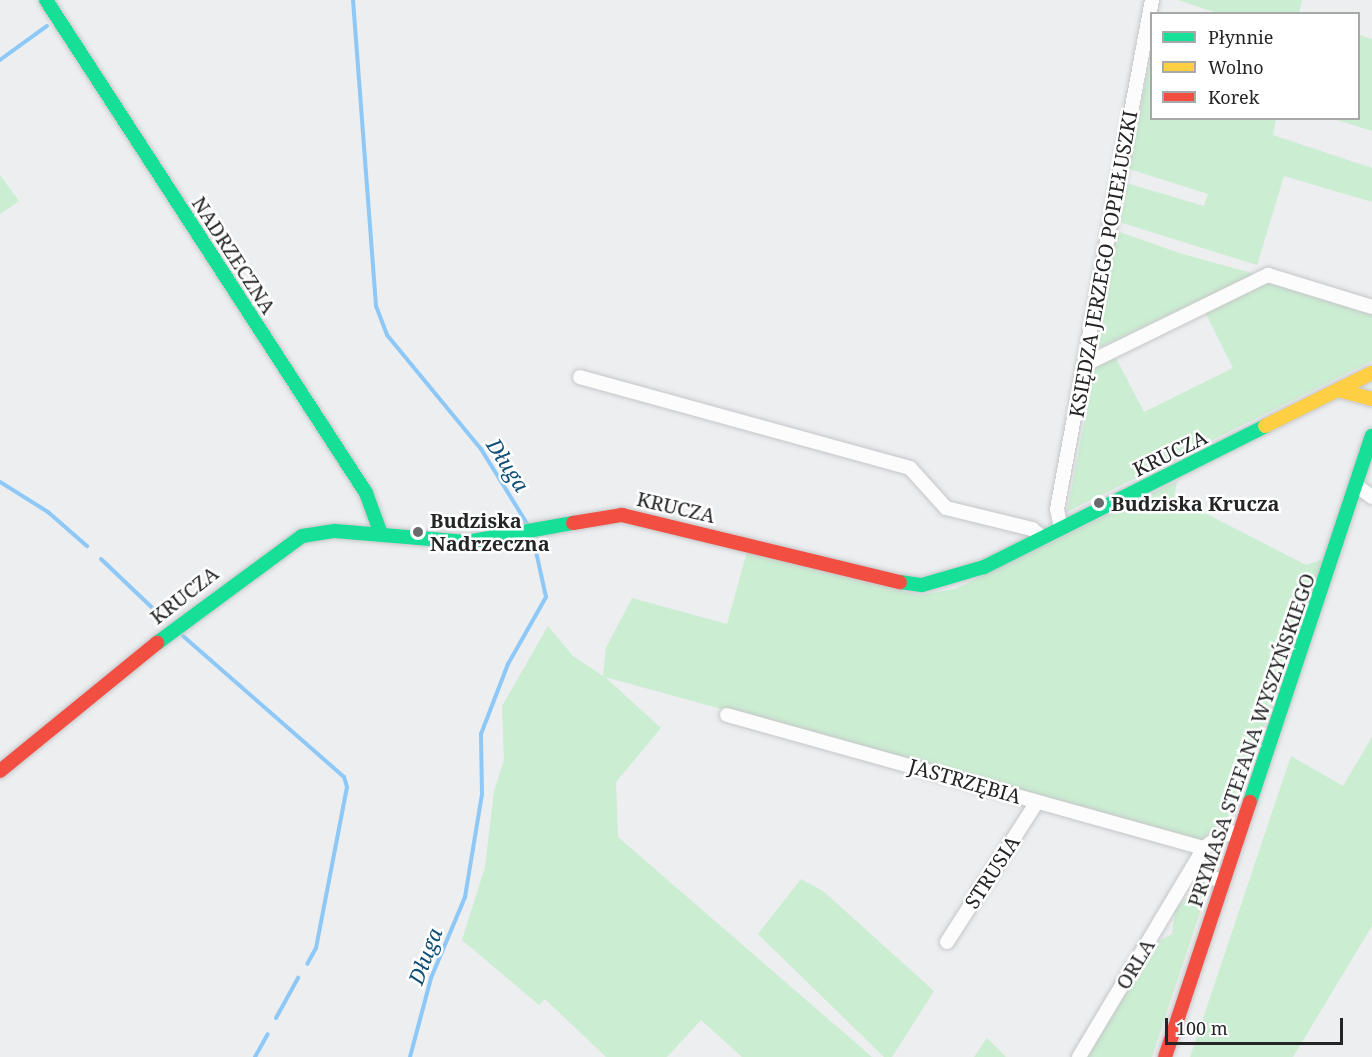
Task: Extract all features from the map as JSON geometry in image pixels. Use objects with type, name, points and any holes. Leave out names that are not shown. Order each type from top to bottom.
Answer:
[{"type":"street","name":"NADRZECZNA","points":[[46,0],[366,493],[381,534]]},
{"type":"street","name":"KSIĘDZA JERZEGO POPIEŁUSZKI","points":[[1061,528],[1057,509],[1086,364],[1152,0]]},
{"type":"street","points":[[1086,364],[1268,275],[1372,307]]},
{"type":"street","name":"KRUCZA","points":[[0,771],[276,549],[312,533],[381,534],[467,542],[518,536],[630,515],[876,579],[922,585],[970,573],[1342,391],[1372,373]]},
{"type":"street","points":[[580,377],[910,468],[946,508],[1032,529],[1042,537]]},
{"type":"street","points":[[1357,381],[1372,384]]},
{"type":"street","points":[[1342,391],[1372,399]]},
{"type":"street","name":"PRYMASA STEFANA WYSZYŃSKIEGO","points":[[1164,1057],[1221,881],[1372,436]]},
{"type":"street","points":[[1356,485],[1372,497]]},
{"type":"street","name":"JASTRZĘBIA","points":[[726,715],[1204,848]]},
{"type":"street","name":"STRUSIA","points":[[947,942],[1037,802]]},
{"type":"street","points":[[1204,848],[1220,836],[1238,832]]},
{"type":"street","name":"ORLA","points":[[1079,1057],[1204,848]]},
{"type":"street","points":[[1191,870],[1221,881]]},
{"type":"green space","points":[[1178,0],[1302,0],[1299,12],[1214,12]]},
{"type":"green space","points":[[1360,35],[1372,39],[1372,131],[1337,120],[1360,120]]},
{"type":"green space","points":[[1150,59],[1150,120],[1276,120],[1273,135],[1372,168],[1372,202],[1284,176],[1257,265],[1119,222],[1126,183],[1204,206],[1208,194],[1129,169]]},
{"type":"green space","points":[[0,175],[19,201],[0,214]]},
{"type":"green space","points":[[1117,231],[1179,253],[1255,274],[1101,347],[1097,344]]},
{"type":"green space","points":[[1274,284],[1372,315],[1372,361],[1067,512],[1095,366],[1115,356],[1144,412],[1233,368],[1205,312],[1259,285]]},
{"type":"green space","points":[[1177,481],[1174,497],[1306,565],[1324,559],[1233,812],[1200,841],[605,677],[661,728],[616,782],[618,837],[872,1057],[742,1057],[701,1020],[667,1057],[606,1057],[545,999],[539,1005],[462,940],[485,867],[494,791],[504,760],[502,706],[548,626],[573,656],[603,676],[606,648],[632,598],[727,624],[747,552],[919,595],[955,589]]},
{"type":"green space","points":[[1372,737],[1372,926],[1293,1057],[1190,1057],[1291,756],[1343,786]]},
{"type":"green space","points":[[801,879],[823,891],[934,991],[892,1057],[884,1057],[758,934]]},
{"type":"green space","points":[[1204,880],[1210,882],[1152,1057],[1084,1057],[1154,944],[1172,934],[1175,910]]},
{"type":"green space","points":[[987,1038],[1006,1057],[974,1057]]},
{"type":"waterway","name":"Długa","points":[[353,0],[376,306],[387,335],[481,449],[528,525]]},
{"type":"waterway","points":[[0,60],[47,26]]},
{"type":"waterway","points":[[0,482],[48,512],[87,546]]},
{"type":"waterway","name":"Długa","points":[[410,1057],[431,978],[465,897],[482,794],[481,734],[508,664],[546,597],[533,538]]},
{"type":"waterway","points":[[101,559],[164,619]]},
{"type":"waterway","points":[[183,636],[344,777],[347,787],[316,948],[307,964]]},
{"type":"waterway","points":[[276,1018],[298,978]]},
{"type":"waterway","points":[[255,1057],[268,1034]]},
{"type":"traffic: fast","points":[[46,0],[366,493],[381,534]]},
{"type":"traffic: fast","points":[[900,582],[922,585],[984,567],[1265,426]]},
{"type":"traffic: fast","points":[[1250,802],[1372,436]]},
{"type":"traffic: fast","points":[[157,643],[302,536],[335,531],[467,542],[573,523]]},
{"type":"traffic: slow","points":[[1265,426],[1372,373]]},
{"type":"traffic: slow","points":[[1342,391],[1372,399]]},
{"type":"traffic: jam","points":[[573,523],[622,515],[900,582]]},
{"type":"traffic: jam","points":[[0,771],[157,643]]},
{"type":"traffic: jam","points":[[1165,1057],[1250,802]]},
{"type":"place","name":"Budziska Krucza","points":[[1099,503]]},
{"type":"place","name":"Budziska Nadrzeczna","points":[[418,532]]}]
